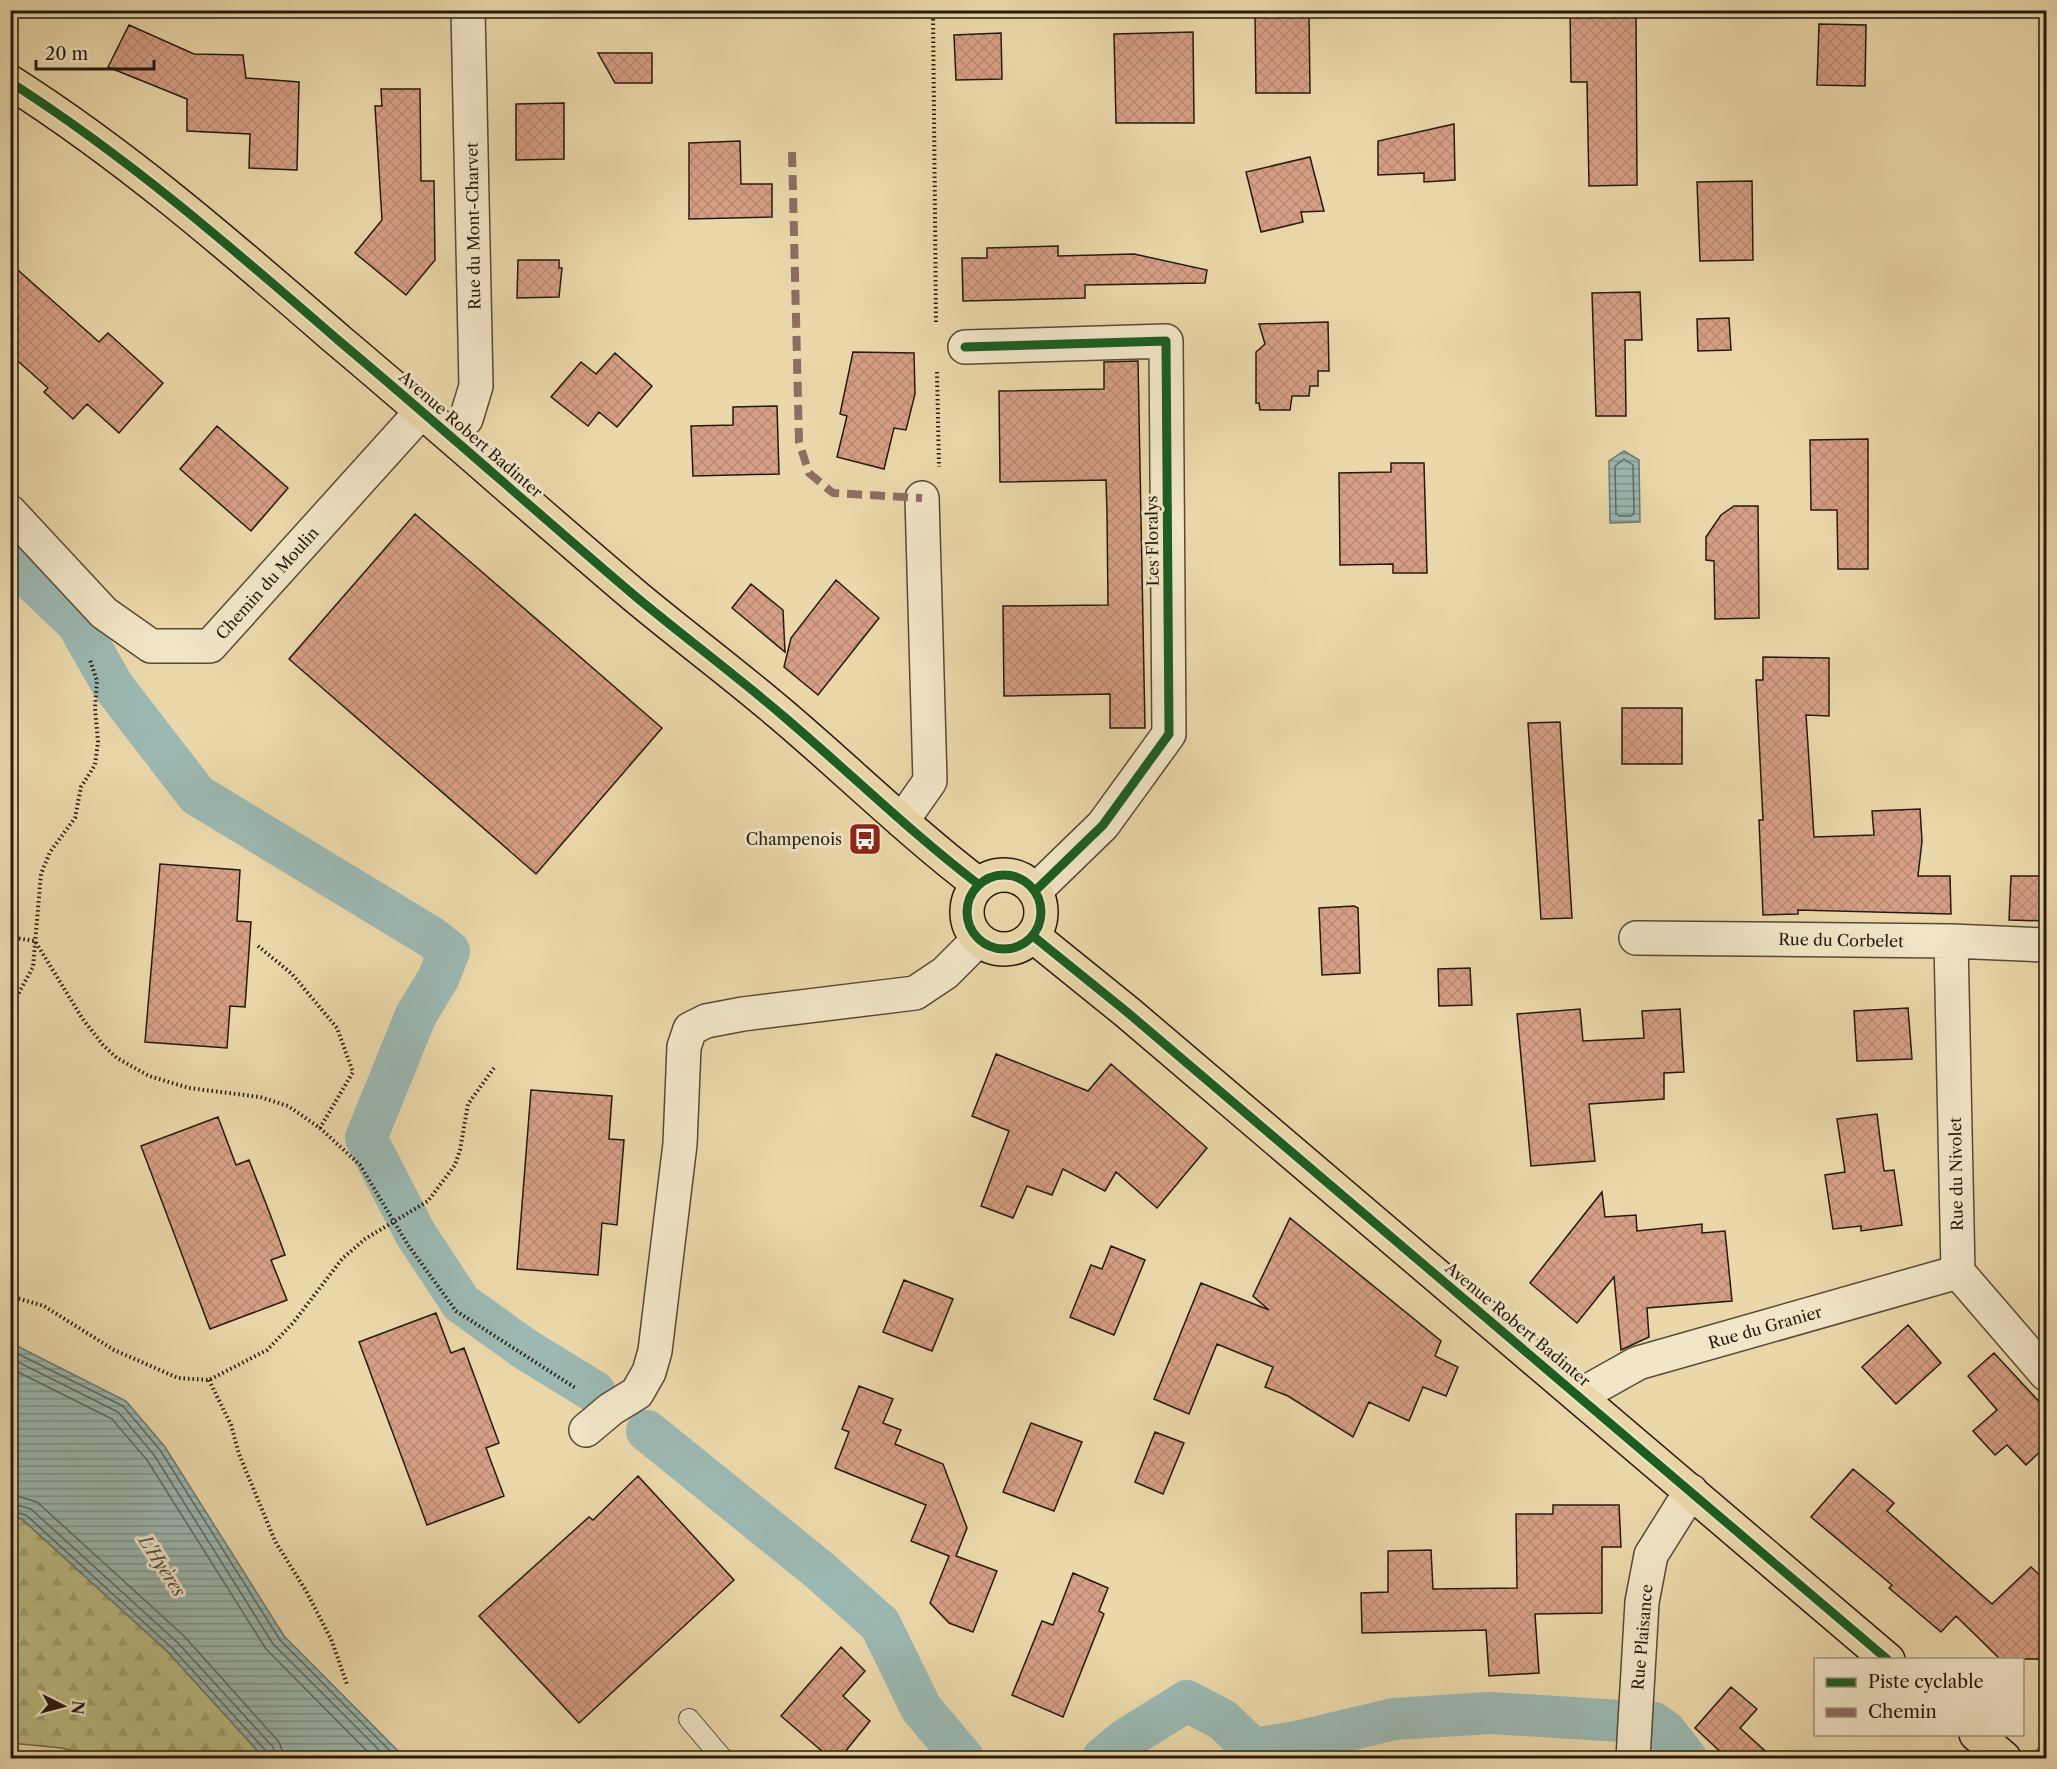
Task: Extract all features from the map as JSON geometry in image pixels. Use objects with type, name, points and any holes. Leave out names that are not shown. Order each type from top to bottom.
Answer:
[{"type":"main road","name":"Avenue Robert Badinter","points":[[10,82],[64,116],[124,160],[452,435],[635,596],[783,715],[978,885]]},
{"type":"main road","points":[[1008,875],[1018,878],[1035,891],[1041,914],[1033,936],[1025,943],[1006,950],[996,949],[978,940],[966,919],[971,894],[978,885],[987,878],[1008,875]]},
{"type":"main road","name":"Avenue Robert Badinter","points":[[1033,936],[1128,1012],[1887,1658]]},
{"type":"main road","points":[[1978,1736],[2004,1758]]},
{"type":"street","name":"Rue du Mont-Charvet","points":[[452,435],[466,418],[476,386],[468,10]]},
{"type":"street","name":"Les Floralys","points":[[965,347],[1166,341],[1169,734],[1103,825],[1035,891]]},
{"type":"street","name":"Chemin du Moulin","points":[[10,512],[104,613],[151,646],[210,646],[422,411]]},
{"type":"street","points":[[902,821],[930,781],[922,498]]},
{"type":"street","name":"Rue du Corbelet","points":[[1636,938],[1952,941],[2046,945]]},
{"type":"street","points":[[586,1430],[611,1409],[637,1393],[649,1372],[655,1352],[680,1144],[684,1047],[690,1029],[706,1021],[743,1014],[915,993],[945,973],[978,940]]},
{"type":"street","name":"Rue du Nivolet","points":[[1952,941],[1958,1272]]},
{"type":"street","points":[[1958,1272],[2046,1374]]},
{"type":"street","name":"Rue du Granier","points":[[1579,1395],[1638,1363],[1958,1272]]},
{"type":"street","name":"Rue Plaisance","points":[[1634,1747],[1642,1602],[1651,1555],[1692,1491]]},
{"type":"lane","points":[[689,1719],[722,1758]]},
{"type":"path","points":[[933,10],[936,329]]},
{"type":"path","points":[[937,364],[939,470]]},
{"type":"path","points":[[10,1009],[33,967],[41,874],[50,852],[75,818],[81,787],[95,765],[98,742],[95,708],[96,681],[90,660]]},
{"type":"path","points":[[10,937],[35,941],[82,1017],[103,1045],[117,1058],[149,1076],[189,1088],[260,1097],[288,1106],[320,1128],[360,1165],[393,1222],[456,1311],[532,1362],[611,1409]]},
{"type":"path","points":[[258,946],[292,974],[337,1028],[353,1072],[320,1128]]},
{"type":"path","points":[[10,1296],[44,1306],[114,1350],[178,1378],[209,1380],[267,1350],[293,1323],[342,1259],[364,1239],[428,1201],[451,1172],[460,1150],[468,1104],[494,1068]]},
{"type":"path","points":[[209,1380],[231,1425],[239,1454],[274,1541],[311,1601],[330,1639],[347,1684]]},
{"type":"green space","points":[[10,1516],[22,1519],[168,1652],[264,1758],[97,1758],[62,1748],[11,1743]]},
{"type":"water","points":[[1624,451],[1639,460],[1640,522],[1610,523],[1609,461]]},
{"type":"water","name":"L'Hyères","points":[[11,1343],[126,1401],[165,1447],[284,1636],[405,1758],[264,1758],[168,1652],[22,1519],[11,1516]]},
{"type":"building","points":[[1570,10],[1636,10],[1637,185],[1589,186],[1587,82],[1571,82]]},
{"type":"building","points":[[1309,13],[1310,93],[1256,93],[1255,14]]},
{"type":"building","points":[[1819,24],[1866,25],[1865,86],[1817,85]]},
{"type":"building","points":[[129,25],[194,54],[243,55],[246,78],[299,82],[297,170],[249,168],[250,134],[187,131],[187,99],[108,67]]},
{"type":"building","points":[[1193,32],[1194,123],[1116,123],[1114,34]]},
{"type":"building","points":[[1001,33],[1002,79],[956,80],[954,35]]},
{"type":"building","points":[[598,53],[652,53],[652,83],[615,83]]},
{"type":"building","points":[[381,89],[420,89],[421,181],[434,181],[435,260],[406,295],[355,253],[382,220],[375,106],[382,106]]},
{"type":"building","points":[[564,103],[564,159],[516,160],[516,104]]},
{"type":"building","points":[[1454,124],[1455,180],[1424,182],[1424,173],[1378,175],[1378,141]]},
{"type":"building","points":[[740,141],[741,184],[772,184],[772,217],[689,219],[689,143]]},
{"type":"building","points":[[1310,157],[1324,211],[1301,212],[1303,222],[1261,232],[1246,172]]},
{"type":"building","points":[[1752,181],[1753,260],[1700,261],[1697,182]]},
{"type":"building","points":[[1058,246],[1058,256],[1134,254],[1207,270],[1205,283],[1085,285],[1085,298],[963,301],[962,258],[987,258],[987,248]]},
{"type":"building","points":[[518,260],[559,260],[559,268],[562,268],[559,297],[517,298]]},
{"type":"building","points":[[10,263],[99,342],[108,333],[163,383],[119,433],[87,404],[73,419],[44,392],[48,388],[10,354]]},
{"type":"building","points":[[1640,292],[1642,340],[1625,340],[1626,416],[1596,416],[1592,293]]},
{"type":"building","points":[[1729,318],[1731,350],[1698,351],[1697,319]]},
{"type":"building","points":[[1328,322],[1329,371],[1318,371],[1318,386],[1310,386],[1309,396],[1292,396],[1290,410],[1260,410],[1259,403],[1256,403],[1256,352],[1265,344],[1259,324]]},
{"type":"building","points":[[853,352],[914,353],[915,394],[906,430],[894,428],[884,469],[837,457],[847,416],[840,414]]},
{"type":"building","points":[[615,353],[652,386],[617,427],[599,412],[588,426],[551,397],[581,362],[596,374]]},
{"type":"building","points":[[1138,361],[1145,728],[1110,728],[1110,694],[1004,696],[1003,606],[1108,605],[1107,513],[1106,480],[1000,482],[999,391],[1104,389],[1104,362]]},
{"type":"building","points":[[777,406],[779,474],[693,476],[691,426],[733,425],[733,407]]},
{"type":"building","points":[[217,426],[288,488],[251,531],[180,469]]},
{"type":"building","points":[[1868,439],[1868,569],[1838,569],[1837,510],[1811,510],[1810,440]]},
{"type":"building","points":[[1391,463],[1424,463],[1427,573],[1393,573],[1393,564],[1340,565],[1339,473],[1391,472]]},
{"type":"building","points":[[1734,506],[1758,506],[1759,618],[1715,619],[1714,561],[1706,560],[1706,537],[1721,515]]},
{"type":"building","points":[[415,514],[662,728],[536,874],[289,659]]},
{"type":"building","points":[[836,580],[879,618],[818,695],[784,667],[791,638]]},
{"type":"building","points":[[751,584],[783,610],[785,652],[732,608]]},
{"type":"building","points":[[1763,657],[1829,658],[1829,716],[1806,715],[1814,837],[1874,835],[1872,811],[1920,809],[1922,841],[1918,876],[1950,876],[1951,914],[1798,910],[1798,914],[1763,915],[1759,820],[1763,820],[1756,680],[1763,680]]},
{"type":"building","points":[[1622,708],[1682,708],[1682,764],[1622,764]]},
{"type":"building","points":[[1560,722],[1572,918],[1541,919],[1528,723]]},
{"type":"building","points":[[160,864],[240,870],[237,921],[251,922],[245,1007],[230,1006],[227,1048],[145,1042]]},
{"type":"building","points":[[2011,876],[2046,876],[2046,921],[2009,920]]},
{"type":"building","points":[[1354,906],[1358,908],[1360,973],[1322,975],[1319,908]]},
{"type":"building","points":[[1470,968],[1472,1005],[1439,1006],[1438,969]]},
{"type":"building","points":[[1908,1008],[1912,1059],[1857,1061],[1854,1011]]},
{"type":"building","points":[[1580,1009],[1583,1041],[1644,1038],[1642,1011],[1680,1009],[1684,1072],[1664,1073],[1664,1099],[1589,1104],[1595,1161],[1531,1166],[1517,1014]]},
{"type":"building","points":[[996,1054],[1088,1091],[1111,1064],[1207,1148],[1157,1208],[1116,1172],[1105,1191],[1063,1169],[1052,1195],[1027,1186],[1013,1218],[981,1206],[1009,1131],[972,1116]]},
{"type":"building","points":[[531,1090],[612,1096],[609,1139],[624,1140],[617,1225],[602,1223],[598,1275],[517,1269]]},
{"type":"building","points":[[1877,1114],[1884,1171],[1894,1170],[1902,1225],[1861,1231],[1861,1226],[1833,1229],[1825,1175],[1845,1172],[1837,1119]]},
{"type":"building","points":[[218,1117],[236,1165],[249,1160],[270,1214],[285,1255],[271,1260],[287,1300],[210,1329],[141,1146]]},
{"type":"building","points":[[1602,1192],[1605,1217],[1636,1215],[1637,1231],[1702,1224],[1702,1233],[1725,1231],[1732,1301],[1647,1308],[1649,1337],[1621,1350],[1614,1277],[1577,1323],[1530,1283]]},
{"type":"building","points":[[1290,1218],[1441,1341],[1435,1356],[1458,1367],[1446,1396],[1423,1387],[1409,1421],[1369,1402],[1353,1437],[1288,1396],[1265,1387],[1273,1367],[1217,1344],[1189,1414],[1154,1399],[1201,1283],[1269,1310],[1253,1296]]},
{"type":"building","points":[[1111,1246],[1145,1260],[1114,1335],[1070,1317],[1091,1265],[1102,1269]]},
{"type":"building","points":[[904,1280],[953,1299],[932,1351],[883,1332]]},
{"type":"building","points":[[436,1313],[451,1353],[464,1348],[499,1443],[486,1448],[504,1496],[427,1525],[359,1342]]},
{"type":"building","points":[[1908,1325],[1941,1363],[1896,1404],[1862,1367]]},
{"type":"building","points":[[1994,1353],[2046,1409],[2046,1446],[2026,1465],[2007,1445],[1995,1455],[1973,1431],[1997,1410],[1968,1376]]},
{"type":"building","points":[[859,1386],[893,1399],[883,1423],[901,1430],[895,1444],[943,1464],[967,1528],[956,1556],[997,1571],[973,1632],[949,1623],[930,1603],[949,1556],[911,1541],[926,1505],[835,1468],[849,1432],[842,1429]]},
{"type":"building","points":[[1031,1423],[1082,1442],[1054,1511],[1003,1492]]},
{"type":"building","points":[[1155,1432],[1184,1443],[1163,1494],[1135,1482]]},
{"type":"building","points":[[1853,1469],[1894,1503],[1887,1511],[1992,1604],[2031,1567],[2046,1581],[2046,1659],[1999,1658],[1956,1616],[1941,1632],[1889,1588],[1892,1585],[1811,1517]]},
{"type":"building","points":[[638,1476],[734,1580],[579,1723],[479,1616],[589,1517],[593,1520]]},
{"type":"building","points":[[1553,1505],[1619,1505],[1621,1547],[1602,1547],[1602,1613],[1535,1614],[1539,1673],[1489,1676],[1486,1630],[1362,1633],[1361,1593],[1388,1592],[1388,1551],[1431,1550],[1433,1589],[1517,1588],[1516,1514],[1553,1514]]},
{"type":"building","points":[[1073,1573],[1108,1588],[1099,1611],[1104,1614],[1063,1717],[1012,1695],[1042,1621],[1053,1625]]},
{"type":"building","points":[[841,1647],[865,1671],[843,1696],[870,1721],[840,1758],[830,1758],[781,1716]]},
{"type":"building","points":[[1731,1687],[1757,1709],[1740,1728],[1773,1758],[1727,1758],[1695,1728]]},
{"type":"waterway","points":[[18,567],[77,623],[113,686],[197,795],[431,937],[449,951],[439,977],[416,1015],[366,1138],[415,1233],[461,1303],[525,1349],[595,1392]]},
{"type":"waterway","points":[[647,1431],[818,1569],[880,1624],[921,1708],[963,1758]]},
{"type":"waterway","points":[[1103,1758],[1126,1739],[1187,1701],[1223,1720],[1253,1749],[1297,1742],[1394,1719],[1490,1713],[1654,1723],[1665,1731],[1686,1758]]},
{"type":"marked path","points":[[792,152],[799,442],[809,473],[833,493],[922,498]]},
{"type":"marked path","points":[[2034,1758],[2046,1745]]},
{"type":"cycle path","points":[[10,82],[96,141],[219,238],[635,596],[807,736],[928,844],[978,884]]},
{"type":"cycle path","points":[[965,347],[1166,341],[1169,734],[1103,825],[1035,891]]},
{"type":"cycle path","points":[[997,875],[1011,875],[1025,881],[1035,891],[1041,905],[1041,912],[1041,919],[1035,933],[1025,943],[1011,949],[997,949],[983,943],[973,933],[967,919],[967,905],[973,891],[983,881],[997,875]]},
{"type":"cycle path","points":[[1033,936],[1127,1012],[1886,1658]]},
{"type":"place","name":"Champenois","points":[[865,839]]}]
